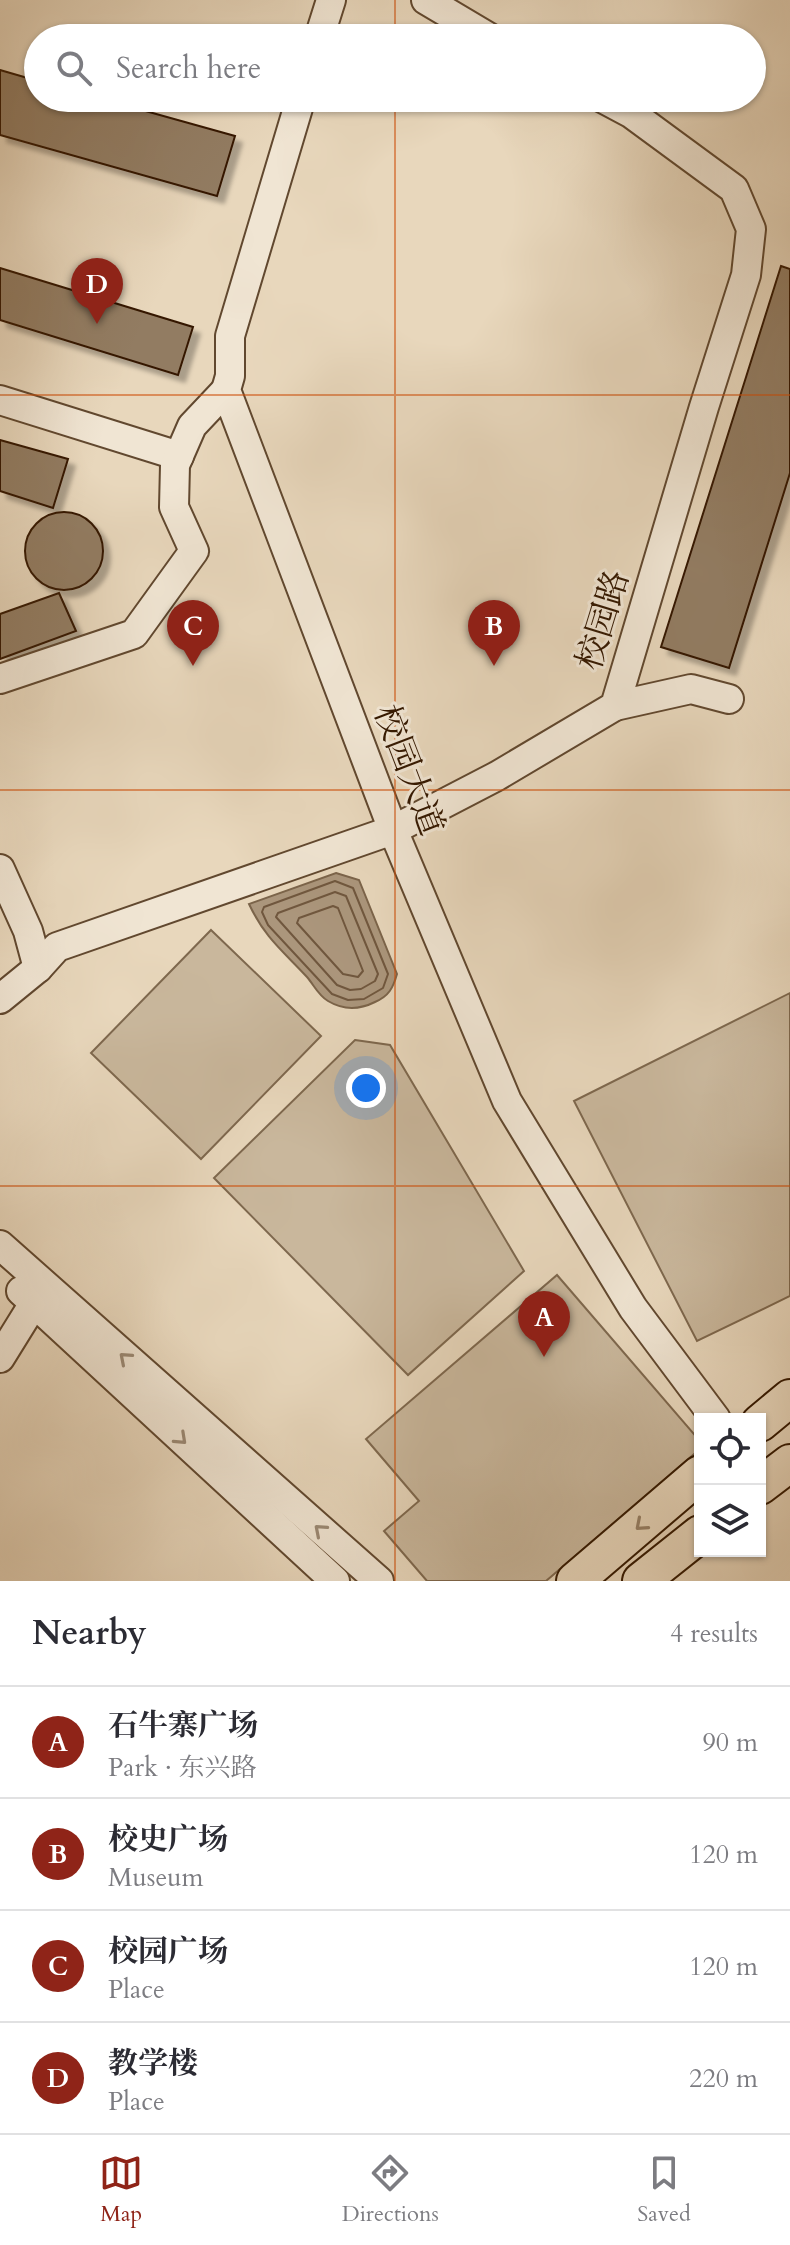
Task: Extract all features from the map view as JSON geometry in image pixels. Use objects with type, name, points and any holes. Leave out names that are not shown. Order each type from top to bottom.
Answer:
[{"type":"main road","points":[[766,1418],[790,1398]]},
{"type":"main road","points":[[761,1485],[790,1463]]},
{"type":"main road","points":[[575,1581],[694,1479]]},
{"type":"main road","points":[[641,1581],[694,1539]]},
{"type":"street","points":[[323,24],[331,0]]},
{"type":"street","points":[[426,0],[466,24]]},
{"type":"street","name":"校园大道","points":[[297,112],[230,336],[230,376],[226,390],[393,830],[507,1101],[633,1308],[712,1413]]},
{"type":"street","name":"校园路","points":[[0,999],[38,968],[57,947],[393,830],[497,776],[615,706],[746,275],[751,229],[734,189],[628,112]]},
{"type":"street","points":[[0,679],[134,634],[194,551],[174,507],[175,465],[192,426],[226,390]]},
{"type":"street","points":[[0,400],[179,456]]},
{"type":"street","points":[[615,706],[691,689],[729,699]]},
{"type":"street","points":[[0,869],[28,931],[38,968]]},
{"type":"street","points":[[0,1245],[39,1295],[335,1581]]},
{"type":"street","points":[[0,1272],[39,1295],[379,1581]]},
{"type":"street","points":[[0,1358],[39,1295]]},
{"type":"shaded area","points":[[211,930],[321,1036],[201,1159],[91,1053]]},
{"type":"shaded area","points":[[790,993],[790,1296],[697,1341],[574,1101]]},
{"type":"shaded area","points":[[355,1040],[390,1045],[524,1271],[408,1375],[214,1178]]},
{"type":"shaded area","points":[[557,1275],[694,1434],[694,1454],[546,1581],[427,1581],[384,1531],[419,1501],[366,1439]]},
{"type":"water","points":[[336,873],[359,880],[397,974],[384,997],[357,1008],[339,1006],[321,996],[268,935],[249,904]]},
{"type":"building","points":[[0,70],[24,77],[24,112],[149,112],[235,136],[217,196],[0,135]]},
{"type":"building","points":[[781,266],[790,269],[790,473],[729,668],[661,647]]},
{"type":"building","points":[[0,268],[193,327],[178,375],[0,320]]},
{"type":"building","points":[[0,440],[68,459],[53,508],[0,491]]},
{"type":"building","points":[[56,512],[72,512],[86,518],[97,529],[103,551],[97,573],[86,584],[72,590],[56,590],[42,584],[31,573],[25,559],[25,543],[31,529],[42,518]]},
{"type":"building","points":[[59,593],[76,631],[0,659],[0,614]]},
{"type":"place","name":"教学楼","points":[[97,324]]},
{"type":"place","name":"校园广场","points":[[193,666]]},
{"type":"place","name":"校史广场","points":[[494,666]]},
{"type":"place","name":"石牛寨广场","points":[[544,1357]]}]
